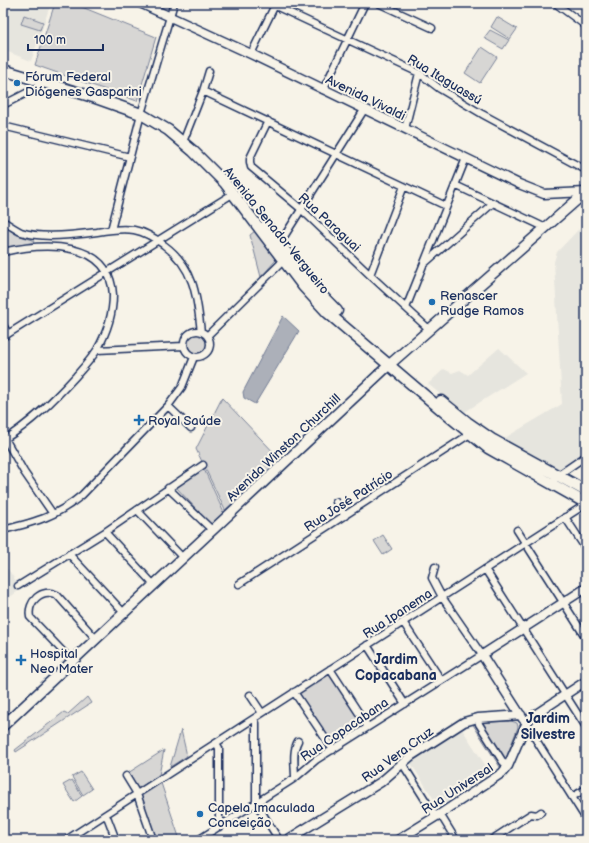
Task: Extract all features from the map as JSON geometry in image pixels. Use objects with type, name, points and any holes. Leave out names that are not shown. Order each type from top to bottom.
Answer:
[{"type":"main road","name":"Avenida Senador Vergueiro","points":[[3,63],[142,111],[168,130],[184,139],[207,165],[237,193],[280,243],[287,260]]},
{"type":"main road","name":"Avenida Senador Vergueiro","points":[[3,70],[142,111]]},
{"type":"main road","name":"Avenida Winston Churchill","points":[[5,720],[96,639],[391,363],[586,192]]},
{"type":"main road","name":"Avenida Senador Vergueiro","points":[[237,193],[266,237],[287,260],[315,300],[391,363],[477,429],[554,479],[586,503]]},
{"type":"main road","points":[[266,237],[280,243]]},
{"type":"main road","name":"Avenida Senador Vergueiro","points":[[391,363],[470,434],[495,452],[554,479],[586,491]]},
{"type":"street","name":"Avenida Vivaldi","points":[[140,3],[251,54],[364,110],[537,192],[553,194],[586,192]]},
{"type":"street","points":[[111,230],[142,111],[174,3]]},
{"type":"street","name":"Rua Itaguassú","points":[[269,3],[419,73],[440,89],[482,114],[586,170]]},
{"type":"street","points":[[323,90],[365,3]]},
{"type":"street","points":[[378,3],[432,28]]},
{"type":"street","points":[[555,3],[586,25]]},
{"type":"street","points":[[251,54],[276,5]]},
{"type":"street","points":[[184,139],[209,71]]},
{"type":"street","points":[[405,129],[419,73]]},
{"type":"street","points":[[30,78],[30,91]]},
{"type":"street","points":[[3,105],[47,83]]},
{"type":"street","points":[[202,91],[446,206]]},
{"type":"street","points":[[280,243],[364,110]]},
{"type":"street","name":"Rua Paraguai","points":[[268,121],[250,158],[250,165],[253,169],[301,209],[370,276],[430,330]]},
{"type":"street","points":[[3,126],[130,158]]},
{"type":"street","points":[[406,308],[466,158]]},
{"type":"street","points":[[455,185],[546,228]]},
{"type":"street","points":[[370,276],[404,186]]},
{"type":"street","points":[[3,325],[6,335],[157,240],[237,193]]},
{"type":"street","points":[[423,265],[493,203]]},
{"type":"street","points":[[3,221],[23,232],[39,235],[70,235],[111,230],[134,230],[157,240],[168,248],[181,262],[193,282],[204,334],[210,344],[209,349],[203,356],[194,357],[188,353],[184,346],[185,340],[188,335],[195,332],[204,334]]},
{"type":"street","points":[[3,252],[36,247],[68,248],[91,256],[98,262],[110,279],[112,287],[112,309],[109,321],[97,350],[53,401],[41,412],[4,438],[24,472],[53,514]]},
{"type":"street","points":[[204,334],[287,260]]},
{"type":"street","points":[[97,350],[184,346]]},
{"type":"street","points":[[3,530],[36,522],[72,503],[82,495],[168,406],[182,387],[194,357]]},
{"type":"street","points":[[168,406],[191,428]]},
{"type":"street","name":"Rua José Patrício","points":[[239,584],[470,434]]},
{"type":"street","points":[[554,479],[586,456]]},
{"type":"street","points":[[18,586],[105,532],[202,465]]},
{"type":"street","points":[[168,488],[212,530]]},
{"type":"street","points":[[336,502],[345,516]]},
{"type":"street","name":"Rua Ipanema","points":[[66,840],[586,503]]},
{"type":"street","points":[[137,510],[182,558]]},
{"type":"street","points":[[565,517],[586,549]]},
{"type":"street","points":[[517,530],[586,638]]},
{"type":"street","points":[[105,532],[154,585]]},
{"type":"street","points":[[69,554],[124,613]]},
{"type":"street","points":[[435,567],[432,578],[442,597],[482,655],[586,819]]},
{"type":"street","points":[[485,569],[586,727]]},
{"type":"street","name":"Rua Copacabana","points":[[198,840],[295,778],[313,762],[586,588]]},
{"type":"street","points":[[72,661],[30,617],[29,612],[31,604],[36,598],[43,593],[49,592],[57,595],[96,639]]},
{"type":"street","points":[[404,622],[441,680]]},
{"type":"street","points":[[367,645],[405,704]]},
{"type":"street","points":[[330,669],[368,727]]},
{"type":"street","points":[[526,724],[530,718],[564,694],[586,681]]},
{"type":"street","points":[[294,692],[333,750]]},
{"type":"street","points":[[250,695],[262,713]]},
{"type":"street","name":"Rua Vera Cruz","points":[[287,840],[381,782],[402,763],[464,722],[470,719],[478,718],[520,715]]},
{"type":"street","points":[[478,718],[479,724],[502,761],[508,766]]},
{"type":"street","points":[[254,719],[256,723],[256,803],[279,840]]},
{"type":"street","name":"Rua Universal","points":[[398,840],[499,776],[508,766],[526,724]]},
{"type":"street","points":[[295,778],[295,751],[298,741]]},
{"type":"street","points":[[216,743],[219,748],[219,827]]},
{"type":"street","points":[[402,763],[456,840]]},
{"type":"street","points":[[126,776],[138,793],[153,840]]},
{"type":"street","points":[[572,797],[586,789]]},
{"type":"street","points":[[491,840],[531,814],[537,815],[541,812]]},
{"type":"street","points":[[105,815],[116,840]]},
{"type":"shaded area","points":[[3,3],[51,3],[31,61],[3,50]]},
{"type":"shaded area","points":[[55,3],[72,3],[156,37],[137,101],[35,65]]},
{"type":"shaded area","points":[[24,15],[43,22],[40,30],[21,24]]},
{"type":"shaded area","points":[[497,17],[517,29],[510,39],[491,27]]},
{"type":"shaded area","points":[[490,30],[509,40],[503,49],[484,38]]},
{"type":"shaded area","points":[[482,47],[497,57],[480,83],[465,73]]},
{"type":"shaded area","points":[[3,226],[17,235],[33,240],[34,242],[3,249]]},
{"type":"shaded area","points":[[586,228],[586,450],[554,472],[504,443],[503,439],[562,404],[554,262],[557,252],[578,230]]},
{"type":"shaded area","points":[[255,231],[276,260],[261,277],[250,235]]},
{"type":"shaded area","points":[[283,316],[299,331],[255,404],[244,398],[243,392]]},
{"type":"shaded area","points":[[197,332],[202,333],[208,339],[208,349],[202,355],[197,356],[192,355],[186,349],[185,344],[186,339],[192,333]]},
{"type":"shaded area","points":[[499,348],[526,373],[463,413],[428,384],[444,369],[452,373],[460,370],[468,375]]},
{"type":"shaded area","points":[[222,398],[281,460],[225,510],[196,449]]},
{"type":"shaded area","points":[[203,467],[224,513],[211,525],[176,487]]},
{"type":"shaded area","points":[[383,535],[392,549],[383,555],[374,541]]},
{"type":"shaded area","points":[[8,569],[21,589],[3,602],[3,572]]},
{"type":"shaded area","points":[[328,673],[362,723],[332,742],[298,693]]},
{"type":"shaded area","points":[[87,697],[91,703],[16,752],[15,750],[64,712],[68,714]]},
{"type":"shaded area","points":[[511,721],[517,723],[518,727],[505,761],[500,767],[472,723]]},
{"type":"shaded area","points":[[462,729],[491,774],[439,807],[410,762]]},
{"type":"shaded area","points":[[181,730],[187,756],[170,767]]},
{"type":"shaded area","points":[[164,750],[159,775],[138,789],[128,773]]},
{"type":"shaded area","points":[[81,772],[92,789],[83,795],[72,777]]},
{"type":"shaded area","points":[[72,780],[82,796],[74,802],[63,785]]},
{"type":"shaded area","points":[[161,783],[180,840],[156,840],[140,795]]},
{"type":"place","name":"Fórum Federal Diógenes Gasparini","points":[[17,83]]},
{"type":"place","name":"Renascer Rudge Ramos","points":[[432,302]]},
{"type":"place","name":"Royal Saúde","points":[[139,420]]},
{"type":"place","name":"Hospital Neo Mater","points":[[21,660]]},
{"type":"place","name":"Capela Imaculada Conceição","points":[[200,814]]},
{"type":"district","name":"Jardim Copacabana","points":[[396,668]]},
{"type":"district","name":"Jardim Silvestre","points":[[548,726]]}]
